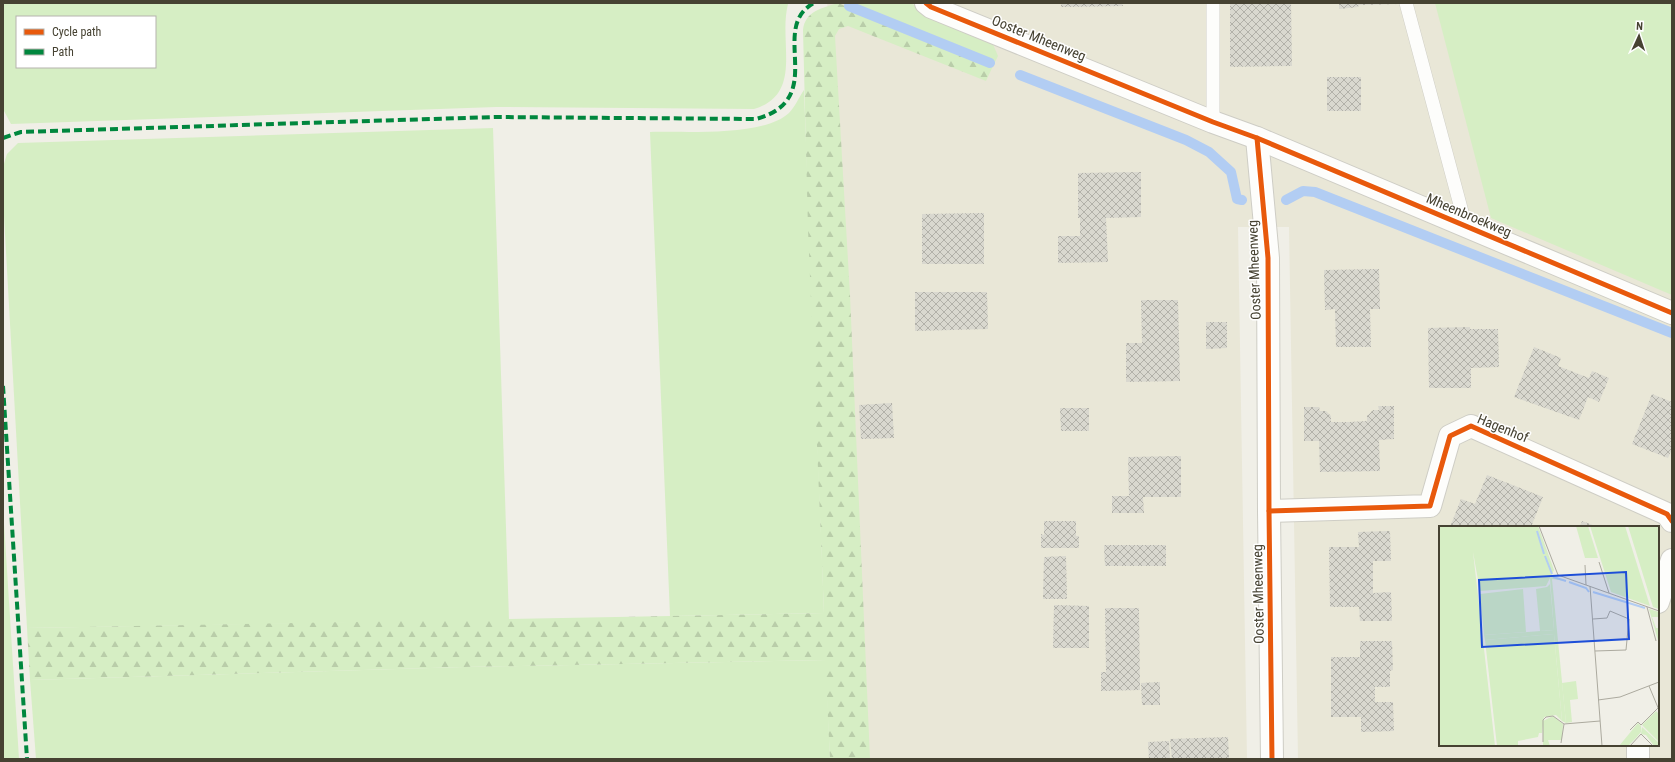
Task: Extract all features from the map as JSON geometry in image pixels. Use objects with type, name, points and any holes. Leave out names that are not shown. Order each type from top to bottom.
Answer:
[{"type":"street","name":"Ooster Mheenweg","points":[[926,3],[931,7],[1213,122],[1257,138],[1268,258],[1272,759]]},
{"type":"street","name":"Mheenbroekweg","points":[[1257,138],[1672,313]]},
{"type":"street","name":"Hagenhof","points":[[1269,511],[1430,506],[1450,436],[1471,426],[1667,514],[1672,521]]},
{"type":"street","points":[[1659,599],[1672,560]]},
{"type":"street","points":[[1638,746],[1638,759]]},
{"type":"lane","points":[[1213,3],[1213,122]]},
{"type":"lane","points":[[1406,3],[1466,227]]},
{"type":"shaded area","points":[[827,3],[1448,3],[1672,266],[1672,759],[1298,759],[1289,227],[1238,227],[1247,759],[859,759],[835,53]]},
{"type":"green space","points":[[3,3],[791,3],[788,4],[786,19],[786,65],[784,79],[779,92],[769,102],[754,109],[496,107],[11,124],[3,109]]},
{"type":"green space","points":[[838,3],[993,66],[986,81],[848,26],[839,29],[835,36],[850,295],[870,759],[830,759],[825,660],[464,667],[30,680],[27,628],[824,613],[808,229],[803,30],[807,18],[811,14],[815,11]]},
{"type":"green space","points":[[841,3],[910,3],[992,42],[998,56],[993,66]]},
{"type":"green space","points":[[1435,3],[1672,3],[1672,295],[1491,218]]},
{"type":"green space","points":[[804,90],[824,613],[670,616],[650,132],[723,131],[761,126],[777,121],[789,113]]},
{"type":"green space","points":[[493,128],[509,620],[27,628],[3,198],[3,167],[7,154],[18,143]]},
{"type":"green space","points":[[3,507],[19,759],[3,759]]},
{"type":"green space","points":[[826,660],[830,759],[36,759],[30,680],[464,667]]},
{"type":"building","points":[[1061,3],[1122,3],[1123,6],[1061,7]]},
{"type":"building","points":[[1230,3],[1291,3],[1292,66],[1230,67]]},
{"type":"building","points":[[1339,3],[1399,4],[1359,5],[1358,7],[1339,9]]},
{"type":"building","points":[[1327,77],[1361,77],[1361,111],[1327,111]]},
{"type":"building","points":[[1141,172],[1141,217],[1106,218],[1108,262],[1058,263],[1058,236],[1080,236],[1080,218],[1078,218],[1078,173]]},
{"type":"building","points":[[984,213],[984,264],[922,264],[922,214]]},
{"type":"building","points":[[1379,269],[1380,309],[1370,309],[1371,347],[1336,347],[1335,309],[1325,310],[1324,270]]},
{"type":"building","points":[[915,292],[987,292],[988,329],[915,331]]},
{"type":"building","points":[[1141,300],[1178,300],[1180,381],[1126,382],[1126,343],[1142,343]]},
{"type":"building","points":[[1206,322],[1227,322],[1227,348],[1206,349]]},
{"type":"building","points":[[1470,327],[1470,329],[1498,329],[1499,367],[1471,368],[1471,388],[1429,388],[1428,328]]},
{"type":"building","points":[[1534,347],[1561,358],[1558,366],[1589,378],[1592,371],[1609,378],[1599,402],[1588,397],[1579,420],[1514,397]]},
{"type":"building","points":[[1652,394],[1672,402],[1672,449],[1668,458],[1632,444]]},
{"type":"building","points":[[892,403],[894,438],[861,439],[859,405]]},
{"type":"building","points":[[1378,406],[1394,406],[1394,439],[1379,440],[1380,471],[1320,472],[1319,441],[1304,441],[1304,407],[1319,407],[1320,411],[1326,411],[1331,416],[1331,422],[1349,422],[1367,421],[1367,416],[1373,410],[1379,410]]},
{"type":"building","points":[[1060,408],[1089,408],[1089,431],[1061,431]]},
{"type":"building","points":[[1181,456],[1181,497],[1143,497],[1144,513],[1112,513],[1112,496],[1129,496],[1128,457]]},
{"type":"building","points":[[1487,475],[1543,497],[1531,526],[1450,526],[1461,499],[1475,504]]},
{"type":"building","points":[[1044,521],[1076,521],[1076,536],[1079,536],[1079,548],[1041,548],[1041,534],[1044,535]]},
{"type":"building","points":[[1582,521],[1595,526],[1580,526]]},
{"type":"building","points":[[1390,531],[1391,561],[1373,561],[1373,593],[1391,592],[1392,621],[1360,621],[1359,607],[1330,607],[1329,547],[1359,547],[1358,532]]},
{"type":"building","points":[[1104,545],[1166,545],[1166,566],[1105,566]]},
{"type":"building","points":[[1066,556],[1067,599],[1043,599],[1044,557]]},
{"type":"building","points":[[1054,605],[1089,606],[1089,648],[1053,648]]},
{"type":"building","points":[[1105,608],[1139,608],[1140,690],[1101,691],[1101,672],[1106,672]]},
{"type":"building","points":[[1360,641],[1392,641],[1393,670],[1390,671],[1390,687],[1375,687],[1375,702],[1393,702],[1394,731],[1361,732],[1361,717],[1331,717],[1331,657],[1360,657]]},
{"type":"building","points":[[1160,682],[1160,705],[1142,705],[1141,683]]},
{"type":"building","points":[[1228,737],[1229,759],[1172,759],[1170,739]]},
{"type":"building","points":[[1169,741],[1170,759],[1149,759],[1148,742]]},
{"type":"waterway","points":[[849,6],[990,63]]},
{"type":"waterway","points":[[1020,75],[1186,140],[1209,152],[1231,172],[1237,199],[1242,200]]},
{"type":"waterway","points":[[1286,200],[1303,191],[1315,192],[1672,333]]},
{"type":"marked path","points":[[3,138],[21,132],[494,117],[756,119],[778,109],[790,96],[794,80],[796,29],[801,14],[814,3]]},
{"type":"marked path","points":[[3,386],[27,759]]},
{"type":"cycle path","points":[[926,3],[931,7],[1213,122],[1257,138],[1672,313]]},
{"type":"cycle path","points":[[1257,138],[1268,258],[1272,759]]},
{"type":"cycle path","points":[[1269,511],[1430,506],[1450,436],[1471,426],[1667,514],[1672,521]]}]
